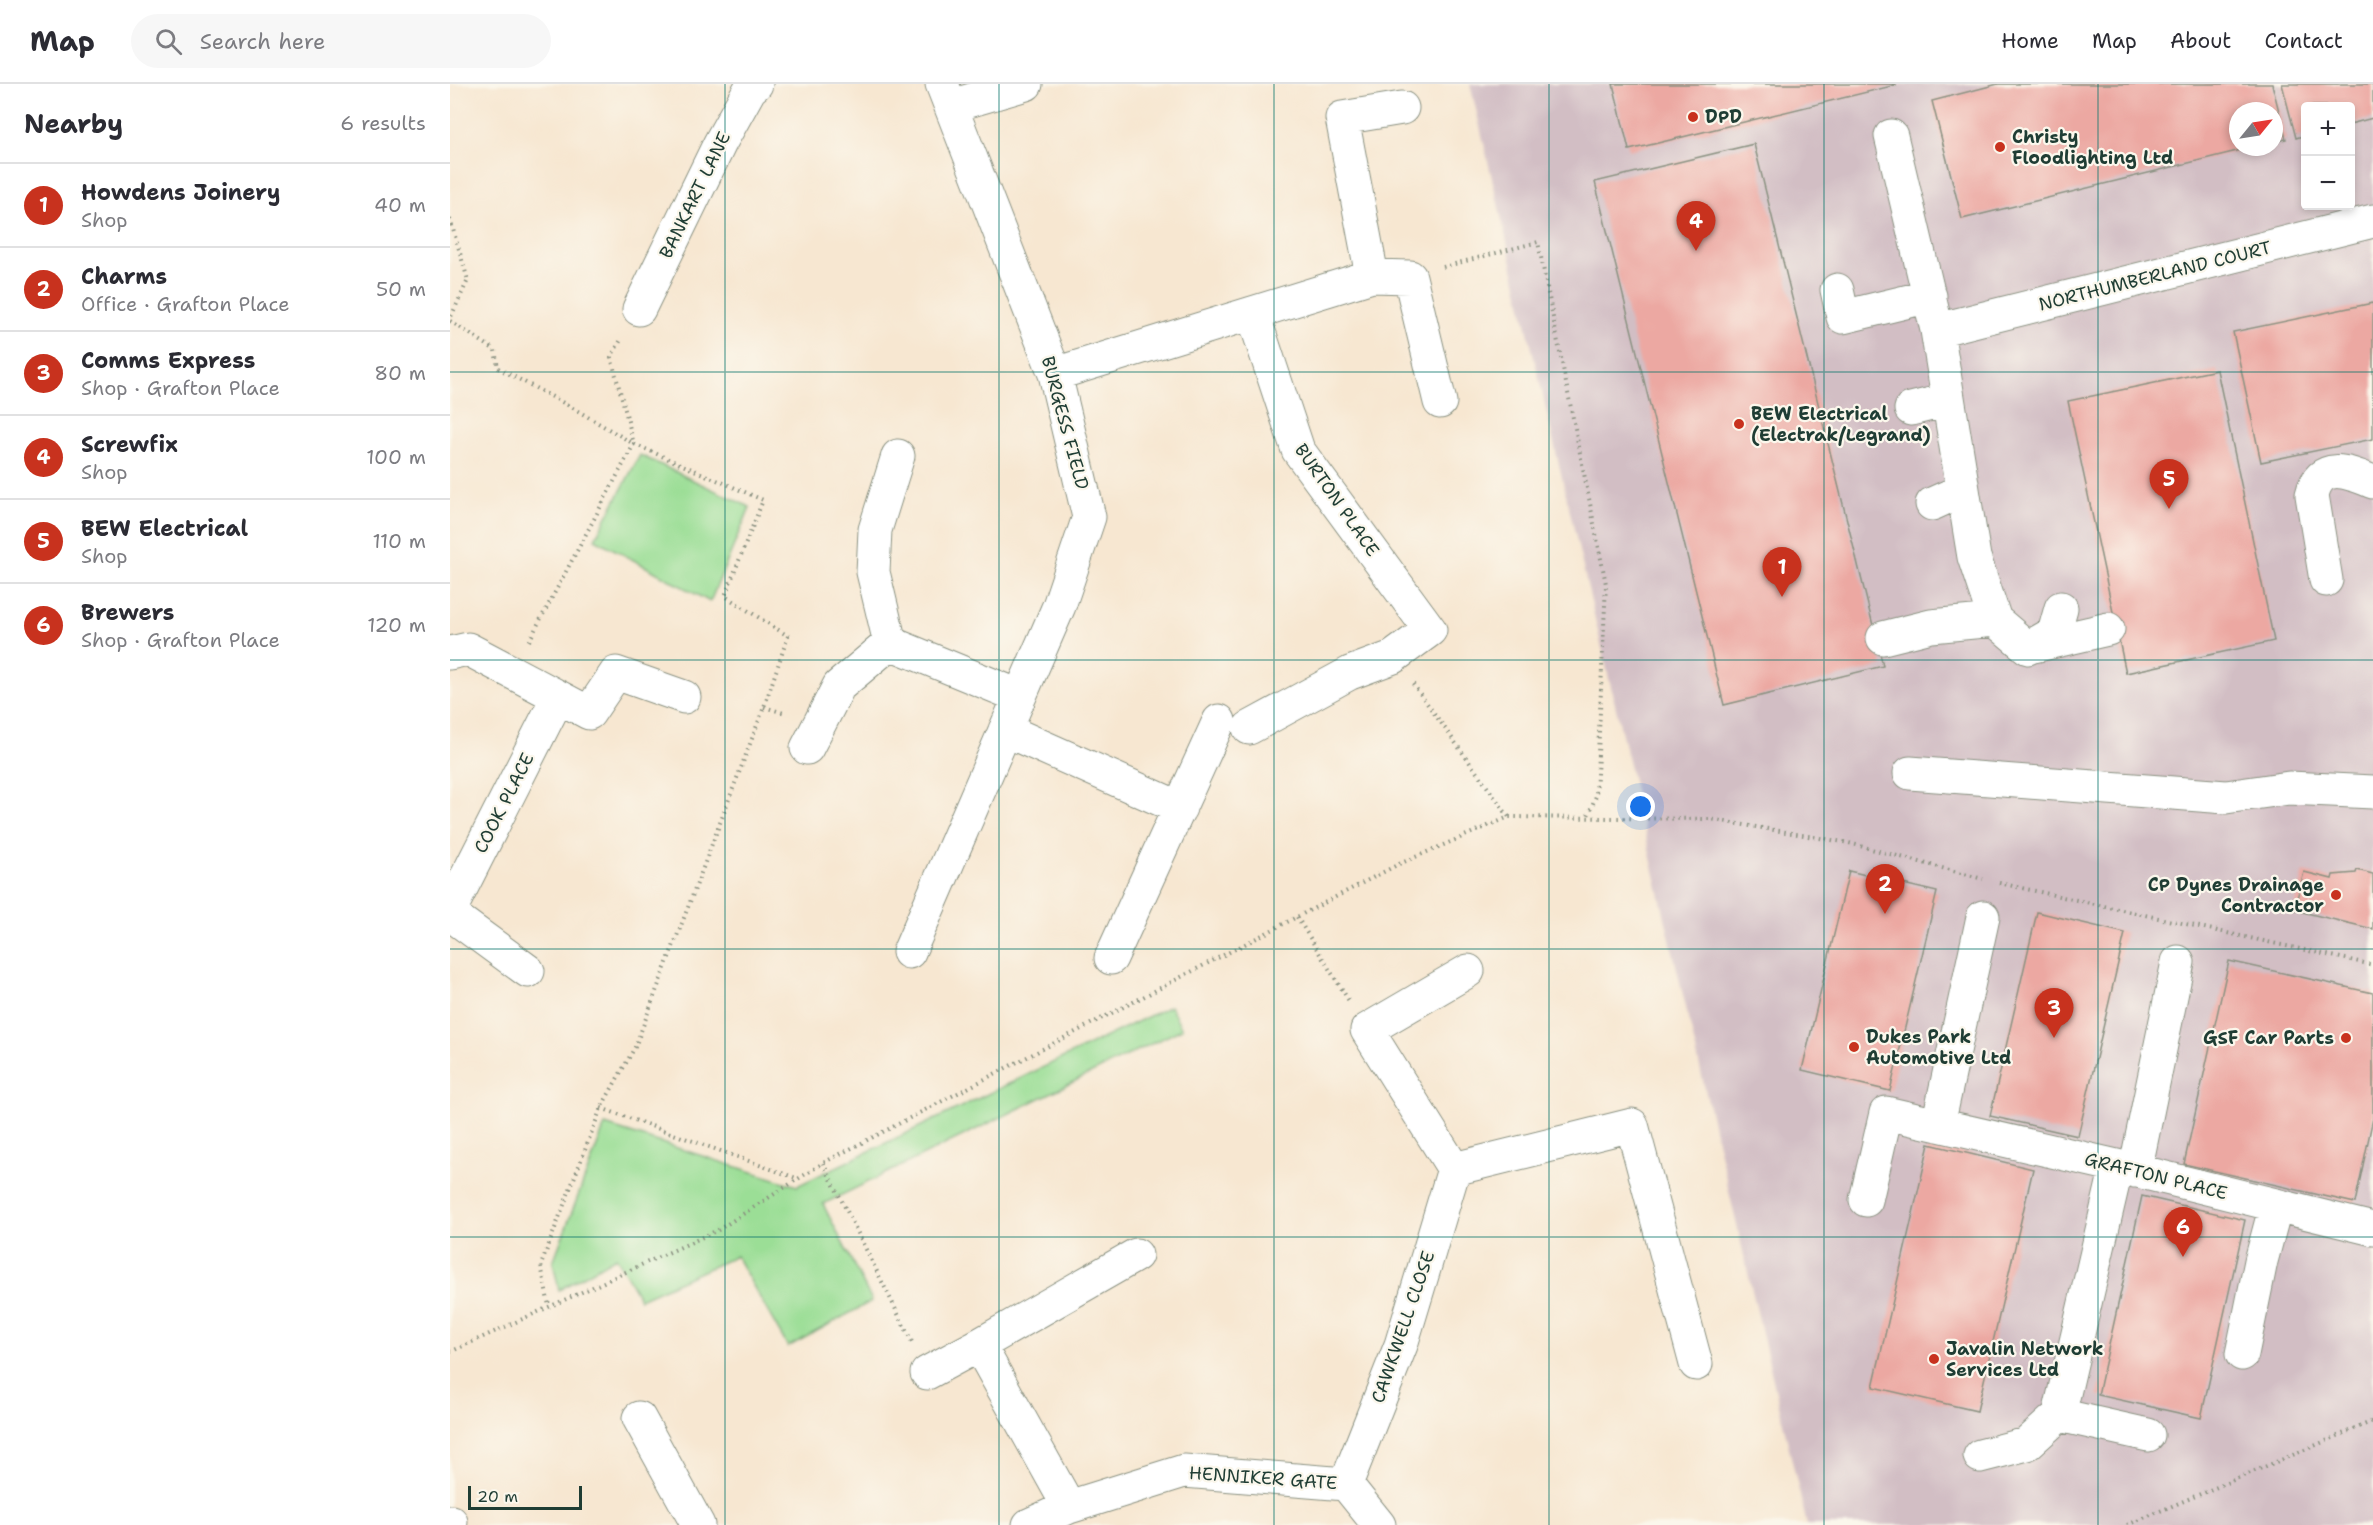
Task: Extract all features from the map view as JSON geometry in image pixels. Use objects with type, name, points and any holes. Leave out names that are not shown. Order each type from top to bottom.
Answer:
[{"type":"street","name":"BANKART LANE","points":[[639,309],[720,143],[750,89],[756,84]]},
{"type":"street","points":[[947,95],[1026,84]]},
{"type":"street","name":"BURGESS FIELD","points":[[909,952],[1059,606],[1089,517],[1055,374],[947,95]]},
{"type":"street","points":[[1372,276],[1342,118],[1402,108]]},
{"type":"street","points":[[1891,136],[1937,330],[1974,557],[1995,620],[2028,648]]},
{"type":"street","name":"NORTHUMBERLAND COURT","points":[[1937,330],[2373,221]]},
{"type":"street","points":[[1055,374],[1372,276],[1410,277],[1440,402]]},
{"type":"street","points":[[1837,290],[1843,317],[1930,296]]},
{"type":"street","name":"BURTON PLACE","points":[[1253,314],[1298,450],[1430,630],[1394,657]]},
{"type":"street","points":[[1911,409],[1948,400]]},
{"type":"street","points":[[890,643],[873,572],[876,530],[898,456]]},
{"type":"street","points":[[2325,580],[2312,495],[2314,482],[2327,472],[2339,471],[2373,482]]},
{"type":"street","points":[[1932,504],[1963,490]]},
{"type":"street","points":[[2028,648],[2054,633],[2061,608]]},
{"type":"street","points":[[1882,638],[1931,626],[1995,620]]},
{"type":"street","points":[[2028,648],[2108,629]]},
{"type":"street","points":[[890,643],[1020,696]]},
{"type":"street","points":[[807,748],[839,686],[890,643]]},
{"type":"street","points":[[450,653],[468,649],[589,713],[616,673],[684,697]]},
{"type":"street","points":[[1112,957],[1180,808],[1234,725],[1350,673],[1394,657]]},
{"type":"street","name":"COOK PLACE","points":[[528,971],[450,912],[558,697]]},
{"type":"street","points":[[1005,730],[1180,808]]},
{"type":"street","points":[[1910,773],[2226,797],[2289,788],[2373,792]]},
{"type":"street","points":[[1938,1125],[1983,916]]},
{"type":"street","points":[[1980,1456],[2027,1444],[2060,1414],[2178,962]]},
{"type":"street","points":[[1468,971],[1367,1030],[1454,1169],[1632,1125],[1696,1364]]},
{"type":"street","name":"GRAFTON PLACE","points":[[1866,1200],[1886,1113],[2126,1168],[2373,1229]]},
{"type":"street","name":"CAWKWELL CLOSE","points":[[1346,1484],[1401,1345],[1454,1169]]},
{"type":"street","points":[[2242,1354],[2261,1261],[2276,1205]]},
{"type":"street","points":[[927,1373],[1136,1255]]},
{"type":"street","points":[[979,1345],[1069,1507]]},
{"type":"street","points":[[2060,1414],[2148,1435]]},
{"type":"street","points":[[639,1418],[698,1525]]},
{"type":"street","name":"HENNIKER GATE","points":[[1029,1525],[1069,1507],[1184,1471],[1346,1484],[1379,1525]]},
{"type":"path","points":[[450,219],[468,280],[450,320],[495,350],[498,368],[634,444],[763,500],[724,596],[788,636],[764,707],[635,1047],[602,1108],[541,1264],[549,1306],[450,1352]]},
{"type":"path","points":[[1410,277],[1468,259],[1538,242],[1606,584],[1596,796],[1587,818]]},
{"type":"path","points":[[512,672],[634,444],[611,357],[639,309]]},
{"type":"path","points":[[1394,657],[1509,817]]},
{"type":"path","points":[[1297,917],[1367,1030]]},
{"type":"path","points":[[602,1108],[797,1178]]},
{"type":"path","points":[[823,1163],[927,1373]]},
{"type":"path","points":[[2127,1525],[2373,1421]]},
{"type":"shaded area","points":[[1470,84],[2373,84],[2373,1525],[1807,1525]]},
{"type":"green space","points":[[640,455],[750,507],[710,602],[595,539]]},
{"type":"green space","points":[[1170,1006],[1182,1029],[823,1204],[872,1301],[788,1347],[736,1256],[640,1299],[616,1257],[559,1290],[553,1262],[605,1125],[797,1186]]},
{"type":"building","name":"DPD","points":[[1613,84],[1896,84],[1896,85],[1629,150]]},
{"type":"building","points":[[1998,84],[2272,84],[2277,102],[2229,102],[2229,153],[1962,219],[1932,101]]},
{"type":"building","points":[[2282,84],[2373,84],[2373,118],[2355,123],[2355,102],[2301,102],[2301,136],[2296,138]]},
{"type":"building","points":[[1754,144],[1883,666],[1724,705],[1595,182]]},
{"type":"building","points":[[2373,303],[2373,439],[2261,462],[2233,332]]},
{"type":"building","points":[[2217,370],[2274,641],[2126,673],[2068,401]]},
{"type":"building","name":"CP Dynes Drainage Contractor","points":[[2357,870],[2373,874],[2373,929],[2294,910],[2304,872],[2332,879],[2333,875],[2356,873]]},
{"type":"building","points":[[1849,871],[1937,892],[1890,1091],[1802,1070]]},
{"type":"building","points":[[2037,912],[2125,933],[2078,1136],[1990,1116]]},
{"type":"building","points":[[2229,961],[2373,993],[2373,1118],[2355,1203],[2184,1164]]},
{"type":"building","points":[[1929,1144],[2033,1169],[1977,1411],[1873,1387]]},
{"type":"building","points":[[2142,1196],[2245,1220],[2201,1418],[2098,1395]]},
{"type":"place","name":"DPD","points":[[1693,117]]},
{"type":"place","name":"Christy Floodlighting Ltd","points":[[2000,147]]},
{"type":"place","name":"Screwfix","points":[[1696,251]]},
{"type":"place","name":"BEW Electrical (Electrak/Legrand)","points":[[1739,424]]},
{"type":"place","name":"BEW Electrical","points":[[2169,509]]},
{"type":"place","name":"Howdens Joinery","points":[[1782,597]]},
{"type":"place","name":"CP Dynes Drainage Contractor","points":[[2336,895]]},
{"type":"place","name":"Charms","points":[[1885,914]]},
{"type":"place","name":"Comms Express","points":[[2054,1038]]},
{"type":"place","name":"GSF Car Parts","points":[[2346,1038]]},
{"type":"place","name":"Dukes Park Automotive Ltd","points":[[1854,1047]]},
{"type":"place","name":"Brewers","points":[[2183,1257]]},
{"type":"place","name":"Javalin Network Services Ltd","points":[[1934,1359]]}]
